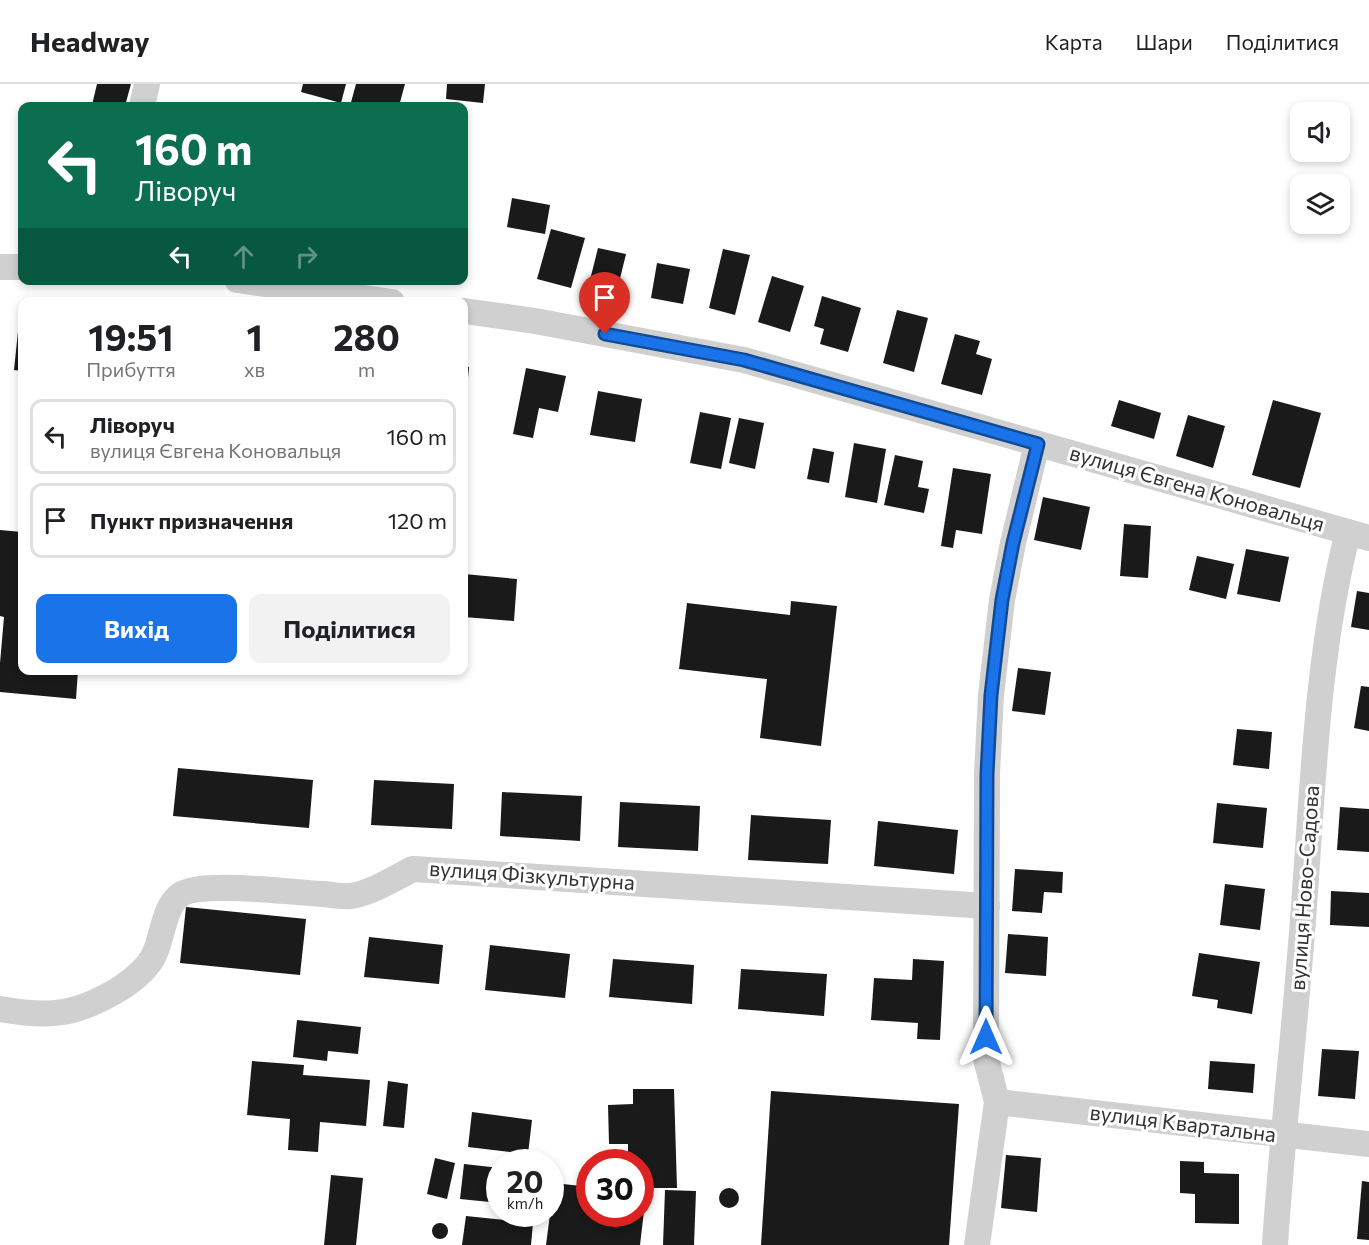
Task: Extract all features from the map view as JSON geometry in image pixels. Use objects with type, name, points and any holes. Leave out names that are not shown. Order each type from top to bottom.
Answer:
[{"type":"street","points":[[143,102],[147,84]]},
{"type":"street","points":[[0,267],[18,267]]},
{"type":"street","points":[[272,285],[357,297]]},
{"type":"street","name":"вулиця Євгена Коновальця","points":[[468,312],[535,321],[744,360],[1358,535]]},
{"type":"street","points":[[977,1245],[997,1102],[986,1059],[987,774],[991,695],[1002,600],[1013,543],[1038,444]]},
{"type":"street","name":"вулиця Ново-Садова","points":[[1275,1245],[1282,1135],[1297,1003],[1320,690],[1336,578],[1358,535]]},
{"type":"street","name":"вулиця Фізкультурна","points":[[0,1009],[24,1013],[55,1014],[81,1009],[107,997],[135,979],[153,958],[168,910],[180,895],[208,888],[350,896],[378,887],[413,869],[987,906]]},
{"type":"street","name":"вулиця Квартальна","points":[[997,1102],[1369,1144]]},
{"type":"building","points":[[97,84],[131,84],[126,102],[93,102]]},
{"type":"building","points":[[303,84],[346,84],[341,102],[301,92]]},
{"type":"building","points":[[356,84],[405,84],[400,102],[351,102]]},
{"type":"building","points":[[447,84],[485,84],[483,103],[446,99]]},
{"type":"building","points":[[512,198],[550,205],[545,234],[507,227]]},
{"type":"building","points":[[551,229],[585,238],[571,288],[537,279]]},
{"type":"building","points":[[598,248],[626,254],[616,295],[588,288]]},
{"type":"building","points":[[723,249],[750,255],[735,315],[709,308]]},
{"type":"building","points":[[657,263],[690,269],[683,304],[651,298]]},
{"type":"building","points":[[772,276],[804,286],[790,332],[758,322]]},
{"type":"building","points":[[822,296],[861,308],[848,352],[820,344],[824,329],[814,326]]},
{"type":"building","points":[[897,310],[928,318],[914,372],[883,363]]},
{"type":"building","points":[[18,332],[18,370],[14,370]]},
{"type":"building","points":[[955,334],[980,341],[976,354],[992,359],[982,395],[941,384]]},
{"type":"building","points":[[526,368],[566,376],[558,412],[539,408],[533,438],[513,434]]},
{"type":"building","points":[[598,391],[642,399],[635,442],[590,435]]},
{"type":"building","points":[[1119,400],[1161,413],[1154,439],[1111,426]]},
{"type":"building","points":[[1273,400],[1321,413],[1300,488],[1252,475]]},
{"type":"building","points":[[700,412],[731,418],[721,469],[690,463]]},
{"type":"building","points":[[1188,415],[1225,426],[1213,468],[1176,456]]},
{"type":"building","points":[[739,418],[764,423],[755,469],[729,463]]},
{"type":"building","points":[[854,443],[886,449],[877,503],[845,497]]},
{"type":"building","points":[[813,448],[834,452],[829,483],[807,479]]},
{"type":"building","points":[[895,455],[923,461],[918,487],[929,489],[924,513],[884,505]]},
{"type":"building","points":[[953,468],[991,474],[982,534],[956,530],[953,548],[941,546]]},
{"type":"building","points":[[1043,497],[1090,507],[1081,550],[1034,540]]},
{"type":"building","points":[[1124,524],[1151,526],[1148,578],[1120,576]]},
{"type":"building","points":[[0,530],[18,532],[18,675],[78,675],[76,699],[0,692],[4,617],[0,616]]},
{"type":"building","points":[[1246,549],[1289,557],[1280,602],[1237,594]]},
{"type":"building","points":[[1197,556],[1234,564],[1226,599],[1189,590]]},
{"type":"building","points":[[468,574],[517,579],[514,621],[468,617]]},
{"type":"building","points":[[1357,591],[1369,593],[1369,630],[1351,627]]},
{"type":"building","points":[[791,601],[837,606],[821,746],[760,738],[767,679],[679,669],[687,603],[790,615]]},
{"type":"building","points":[[1018,668],[1051,672],[1045,715],[1012,711]]},
{"type":"building","points":[[1361,686],[1369,687],[1369,731],[1354,728]]},
{"type":"building","points":[[1237,729],[1272,732],[1269,769],[1233,765]]},
{"type":"building","points":[[178,768],[313,780],[309,828],[173,816]]},
{"type":"building","points":[[374,780],[454,784],[452,829],[371,825]]},
{"type":"building","points":[[502,792],[582,796],[580,841],[500,836]]},
{"type":"building","points":[[620,802],[700,806],[698,851],[618,847]]},
{"type":"building","points":[[1217,803],[1267,808],[1263,848],[1213,843]]},
{"type":"building","points":[[1340,807],[1369,809],[1369,852],[1337,850]]},
{"type":"building","points":[[751,815],[831,820],[828,864],[748,860]]},
{"type":"building","points":[[878,821],[958,830],[954,874],[874,866]]},
{"type":"building","points":[[1015,869],[1063,872],[1062,893],[1044,892],[1042,913],[1012,911]]},
{"type":"building","points":[[1225,884],[1265,889],[1260,930],[1220,925]]},
{"type":"building","points":[[1331,891],[1369,893],[1369,927],[1330,925]]},
{"type":"building","points":[[186,907],[306,919],[300,975],[180,963]]},
{"type":"building","points":[[1008,934],[1048,937],[1046,976],[1005,973]]},
{"type":"building","points":[[369,937],[443,945],[439,984],[364,977]]},
{"type":"building","points":[[490,945],[570,954],[565,998],[485,990]]},
{"type":"building","points":[[1199,953],[1260,962],[1252,1014],[1217,1008],[1218,1000],[1192,996]]},
{"type":"building","points":[[613,959],[694,965],[692,1004],[609,997]]},
{"type":"building","points":[[913,959],[944,961],[940,1040],[917,1039],[918,1023],[871,1020],[874,978],[912,980]]},
{"type":"building","points":[[741,969],[827,974],[824,1016],[738,1009]]},
{"type":"building","points":[[297,1020],[361,1027],[358,1054],[328,1051],[327,1061],[293,1057]]},
{"type":"building","points":[[1322,1049],[1359,1051],[1355,1099],[1318,1096]]},
{"type":"building","points":[[252,1061],[304,1065],[303,1075],[370,1080],[366,1126],[320,1122],[318,1152],[288,1150],[290,1119],[247,1115]]},
{"type":"building","points":[[1210,1061],[1255,1064],[1253,1093],[1208,1089]]},
{"type":"building","points":[[388,1081],[408,1084],[404,1128],[383,1126]]},
{"type":"building","points":[[633,1089],[674,1089],[677,1188],[654,1188],[654,1149],[628,1149],[628,1144],[609,1144],[608,1105],[633,1104]]},
{"type":"building","points":[[771,1091],[959,1104],[949,1245],[761,1245]]},
{"type":"building","points":[[472,1112],[532,1120],[529,1149],[468,1147]]},
{"type":"building","points":[[1006,1155],[1041,1158],[1037,1212],[1001,1208]]},
{"type":"building","points":[[435,1158],[455,1163],[447,1199],[427,1194]]},
{"type":"building","points":[[1180,1161],[1204,1162],[1204,1173],[1239,1174],[1239,1224],[1195,1223],[1195,1194],[1180,1193]]},
{"type":"building","points":[[464,1164],[486,1166],[486,1202],[460,1199]]},
{"type":"building","points":[[331,1175],[363,1178],[356,1245],[324,1245]]},
{"type":"building","points":[[1362,1181],[1369,1182],[1369,1240],[1357,1239]]},
{"type":"building","points":[[564,1184],[576,1185],[576,1227],[642,1227],[640,1245],[546,1245],[548,1227],[564,1227]]},
{"type":"building","points":[[729,1188],[736,1191],[739,1198],[736,1205],[729,1208],[722,1205],[719,1198],[722,1191]]},
{"type":"building","points":[[665,1190],[696,1191],[694,1245],[663,1245]]},
{"type":"building","points":[[466,1216],[486,1218],[486,1227],[533,1227],[531,1245],[462,1245]]},
{"type":"building","points":[[437,1223],[443,1223],[448,1231],[446,1237],[437,1239],[432,1234],[432,1228]]},
{"type":"route","points":[[605,334],[744,360],[1038,444],[1013,543],[1002,600],[991,695],[987,774],[986,1037]]}]
